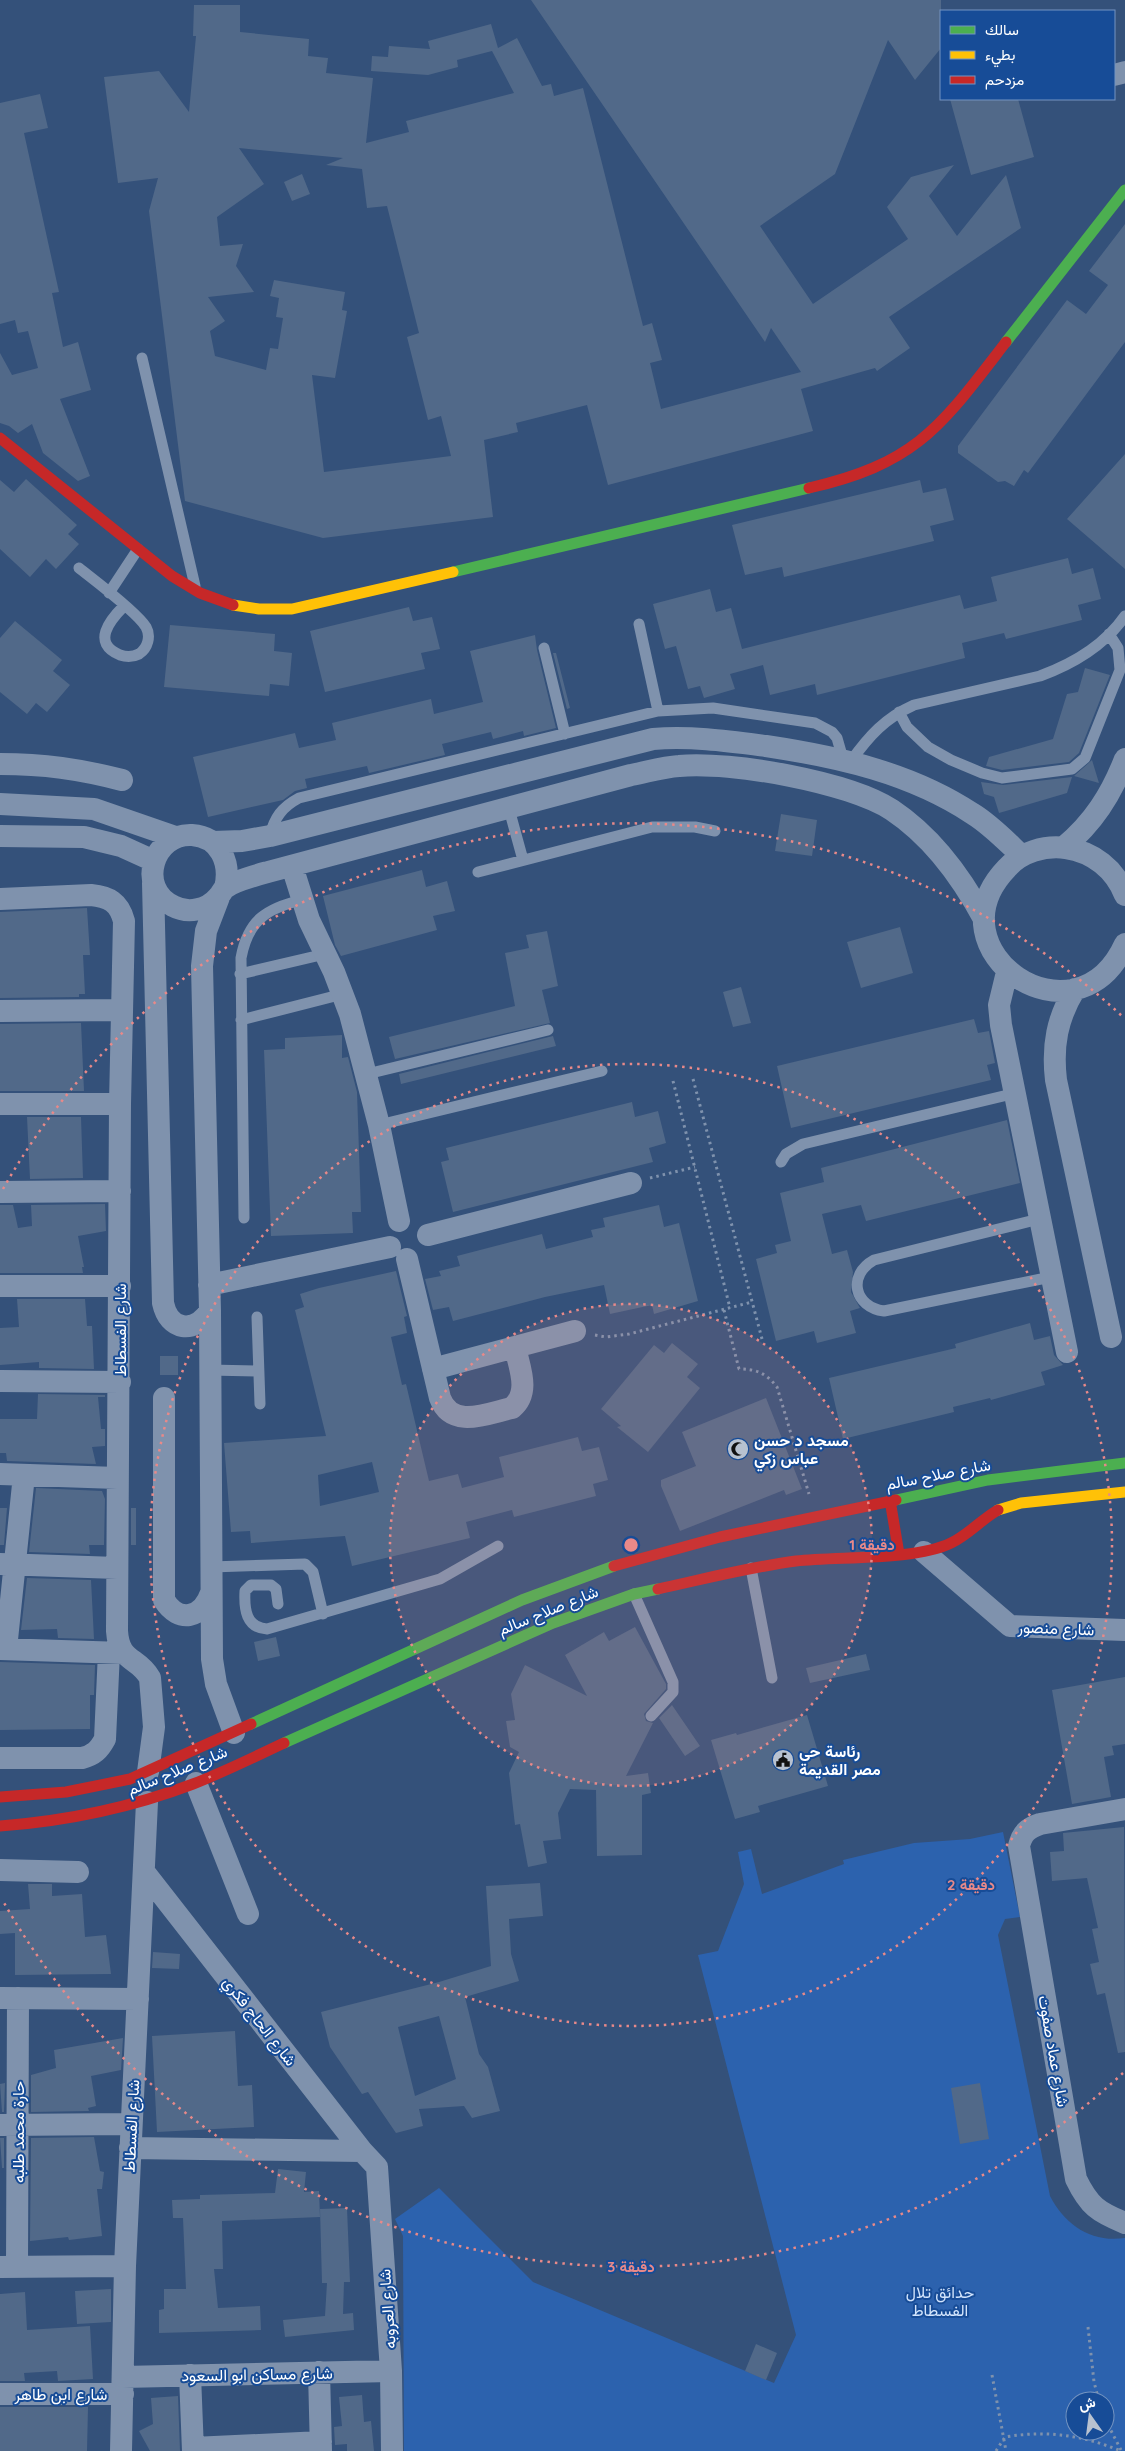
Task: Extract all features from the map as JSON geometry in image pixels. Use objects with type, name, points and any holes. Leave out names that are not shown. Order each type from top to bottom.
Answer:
[{"type":"main road","points":[[0,438],[138,549],[196,592],[219,602],[243,608],[267,611],[292,609],[868,473],[893,461],[917,447],[938,428],[1125,190]]},
{"type":"main road","name":"شارع صلاح سالم","points":[[0,1797],[49,1794],[101,1787],[148,1772],[522,1600],[586,1575],[650,1555],[720,1537],[988,1480],[1125,1463]]},
{"type":"main road","name":"شارع صلاح سالم","points":[[0,1826],[63,1820],[147,1802],[553,1623],[634,1594],[751,1568],[798,1561],[924,1552],[952,1543],[986,1517],[1003,1508],[1021,1503],[1125,1492]]},
{"type":"main road","points":[[890,1500],[899,1554]]},
{"type":"street","points":[[210,1311],[203,1322],[196,1325],[179,1325],[167,1315],[163,1303],[153,871],[158,851],[175,838],[194,835],[213,842],[242,842],[653,739],[699,737],[847,760],[885,772],[947,798],[974,814],[1022,856]]},
{"type":"street","points":[[625,746],[631,775]]},
{"type":"street","points":[[1064,847],[1078,835],[1100,810],[1108,798],[1125,759]]},
{"type":"street","points":[[0,764],[35,764],[68,767],[122,780]]},
{"type":"street","points":[[0,836],[84,837],[121,846],[153,871],[163,899],[181,910],[202,908],[222,892],[259,874],[631,775],[680,766],[739,768],[780,774],[860,795],[891,809],[927,839],[973,897],[984,919],[990,948],[1007,972],[1019,981],[1039,989],[1060,992],[1075,989],[1100,977],[1115,962],[1125,944]]},
{"type":"street","points":[[0,804],[94,809],[175,838]]},
{"type":"street","points":[[213,842],[222,851],[227,863],[228,876],[206,931],[202,966],[210,1311],[211,1593],[213,1672],[234,1733]]},
{"type":"street","points":[[984,919],[986,904],[999,876],[1022,856],[1042,849],[1064,847],[1078,850],[1103,864],[1114,874],[1125,895]]},
{"type":"street","points":[[292,866],[309,920],[343,994],[367,1074],[399,1221]]},
{"type":"street","name":"شارع الفسطاط","points":[[0,899],[91,895],[114,901],[121,910],[124,921],[120,1104],[120,1382],[117,1478],[118,1640],[105,1739],[100,1749],[93,1755],[82,1758],[0,1758]]},
{"type":"street","points":[[1007,972],[999,1005],[1001,1025],[1067,1352]]},
{"type":"street","points":[[1075,989],[1065,1005],[1058,1024],[1055,1043],[1055,1071],[1111,1338]]},
{"type":"street","points":[[0,1011],[122,1010]]},
{"type":"street","points":[[0,1104],[120,1104]]},
{"type":"street","points":[[428,1235],[631,1183]]},
{"type":"street","points":[[0,1192],[120,1191]]},
{"type":"street","points":[[209,1285],[398,1253],[415,1258],[426,1249],[428,1235],[425,1228],[413,1220],[399,1221],[389,1233],[398,1253],[443,1406],[454,1416],[468,1418],[512,1408],[520,1400],[523,1389],[515,1347]]},
{"type":"street","points":[[0,1286],[120,1286]]},
{"type":"street","points":[[433,1369],[575,1331]]},
{"type":"street","points":[[0,1381],[120,1382]]},
{"type":"street","points":[[164,1398],[162,1591],[164,1600],[169,1608],[177,1614],[186,1616],[195,1614],[203,1609],[211,1593]]},
{"type":"street","points":[[0,1474],[117,1478]]},
{"type":"street","points":[[24,1475],[8,1564],[3,1649],[116,1652],[146,1670],[150,1678],[154,1727],[148,1772]]},
{"type":"street","name":"شارع منصور","points":[[924,1552],[1010,1626],[1125,1630]]},
{"type":"street","points":[[8,1564],[117,1568]]},
{"type":"street","points":[[196,1782],[248,1914]]},
{"type":"street","name":"شارع الفسطاط","points":[[121,2451],[125,2266],[147,1802]]},
{"type":"street","name":"شارع عماد صفوت","points":[[1125,1809],[1030,1827],[1022,1836],[1020,1856],[1076,2179],[1091,2205],[1101,2213],[1125,2223]]},
{"type":"street","points":[[0,1870],[78,1872]]},
{"type":"street","name":"شارع الحاج فكري","points":[[145,1873],[362,2151],[377,2167]]},
{"type":"street","points":[[9,1998],[138,1999]]},
{"type":"street","name":"حارة محمد طلبه","points":[[8,2266],[9,1998]]},
{"type":"street","points":[[9,2125],[132,2124]]},
{"type":"street","points":[[130,2148],[362,2151]]},
{"type":"street","name":"شارع العروبه","points":[[377,2167],[391,2371],[392,2451]]},
{"type":"street","points":[[8,2266],[125,2266]]},
{"type":"street","name":"شارع مساكن ابو السعود","points":[[123,2385],[190,2375],[391,2371]]},
{"type":"street","points":[[190,2375],[193,2449],[321,2446],[319,2372]]},
{"type":"street","name":"شارع ابن طاهر","points":[[0,2394],[123,2385]]},
{"type":"lane","points":[[142,358],[196,592]]},
{"type":"lane","points":[[109,593],[138,549]]},
{"type":"lane","points":[[78,568],[109,593],[124,606],[145,625],[149,638],[142,651],[129,657],[122,656],[110,648],[105,632],[107,624],[124,606]]},
{"type":"lane","points":[[270,836],[276,817],[282,809],[299,798],[658,712],[713,708],[815,723],[832,732],[837,738],[847,760],[872,732],[899,712],[914,706],[1046,674],[1078,659],[1109,634],[1125,616]]},
{"type":"lane","points":[[639,624],[658,712]]},
{"type":"lane","points":[[899,712],[907,727],[928,747],[951,760],[982,773],[1002,778],[1072,769],[1085,758],[1120,670],[1118,648],[1109,634]]},
{"type":"lane","points":[[544,648],[565,734]]},
{"type":"lane","points":[[509,809],[523,860]]},
{"type":"lane","points":[[478,872],[652,827],[688,826],[715,831]]},
{"type":"lane","points":[[244,1218],[240,974],[243,947],[254,925],[274,908],[302,900]]},
{"type":"lane","points":[[240,974],[325,954]]},
{"type":"lane","points":[[241,1020],[343,994]]},
{"type":"lane","points":[[367,1074],[548,1030]]},
{"type":"lane","points":[[379,1125],[602,1071]]},
{"type":"lane","points":[[781,1162],[786,1154],[803,1144],[1016,1093]]},
{"type":"lane","points":[[1039,1218],[874,1260],[861,1270],[858,1277],[858,1294],[868,1306],[884,1310],[1051,1277]]},
{"type":"lane","points":[[257,1316],[260,1404]]},
{"type":"lane","points":[[209,1370],[259,1371]]},
{"type":"lane","points":[[278,1604],[277,1592],[274,1587],[249,1586],[245,1594],[247,1617],[250,1622],[260,1629],[267,1630],[440,1579],[498,1546]]},
{"type":"lane","points":[[211,1567],[300,1562],[309,1566],[313,1572],[322,1614]]},
{"type":"lane","points":[[258,1565],[259,1585]]},
{"type":"lane","points":[[751,1568],[772,1678]]},
{"type":"lane","points":[[634,1594],[673,1682],[673,1692],[651,1716]]},
{"type":"path","points":[[693,1079],[762,1339]]},
{"type":"path","points":[[673,1081],[730,1308]]},
{"type":"path","points":[[631,1183],[695,1167]]},
{"type":"path","points":[[575,1331],[598,1336],[618,1336],[752,1302]]},
{"type":"path","points":[[724,1310],[739,1369],[752,1369],[764,1374],[777,1387],[815,1516]]},
{"type":"path","points":[[1088,2327],[1097,2391]]},
{"type":"path","points":[[992,2375],[1006,2451]]},
{"type":"path","points":[[1004,2437],[1027,2434],[1065,2434]]},
{"type":"path","points":[[996,2451],[1004,2437]]},
{"type":"path","points":[[1094,2441],[1121,2451],[1115,2439]]},
{"type":"green space","name":"حدائق تلال الفسطاط","points":[[1003,1832],[1020,1917],[1005,1919],[998,1935],[1050,2196],[1063,2216],[1080,2230],[1101,2238],[1125,2238],[1125,2451],[404,2451],[403,2236],[395,2219],[439,2188],[533,2282],[774,2383],[796,2335],[698,1955],[718,1951],[744,1884],[738,1852],[751,1849],[762,1894],[844,1864],[843,1860],[914,1843],[970,1839]]},
{"type":"building","points":[[531,0],[941,0],[940,49],[915,80],[888,40],[835,174],[760,226],[813,304],[908,239],[887,207],[911,177],[954,165],[929,196],[957,236],[1006,175],[1021,228],[889,317],[910,348],[877,371],[875,368],[801,389],[813,431],[608,485],[587,405],[516,423],[518,432],[484,440],[493,517],[323,538],[185,501],[149,211],[158,178],[118,183],[104,77],[159,71],[189,112],[196,36],[193,36],[194,5],[240,5],[240,32],[309,39],[308,56],[328,58],[326,73],[373,78],[366,143],[409,132],[406,121],[514,93],[492,51],[457,60],[458,67],[428,75],[371,71],[372,56],[388,57],[389,46],[430,49],[428,41],[491,24],[498,48],[517,38],[542,86],[551,84],[554,96],[583,88],[643,326],[652,323],[662,360],[650,363],[661,409],[801,372],[771,328],[765,342]],"holes":[[[239,148],[343,158],[326,165],[362,169],[367,208],[387,206],[419,333],[407,337],[428,420],[441,416],[451,456],[324,472],[312,375],[335,378],[347,311],[342,310],[345,292],[274,280],[270,296],[279,298],[276,317],[283,318],[278,349],[270,348],[266,370],[215,356],[210,331],[225,321],[208,297],[254,292],[236,266],[243,244],[220,246],[217,217],[264,184]]]},
{"type":"building","points":[[40,94],[48,128],[24,133],[59,292],[52,293],[63,347],[78,342],[91,390],[60,399],[90,476],[78,481],[43,453],[32,424],[18,433],[9,426],[0,423],[0,353],[12,375],[38,368],[28,331],[18,333],[15,320],[0,324],[0,103]]},
{"type":"building","points":[[950,100],[1018,100],[1034,157],[971,175]]},
{"type":"building","points":[[302,174],[310,194],[292,201],[284,182]]},
{"type":"building","points":[[1125,224],[1125,342],[1028,473],[1024,470],[1014,486],[1005,481],[998,482],[958,453],[958,446],[1067,300],[1086,314],[1108,285],[1089,271]]},
{"type":"building","points":[[1125,454],[1125,569],[1067,519]]},
{"type":"building","points":[[26,479],[77,525],[68,534],[79,544],[56,569],[46,559],[30,577],[0,549],[0,480],[14,492]]},
{"type":"building","points":[[920,480],[923,493],[946,488],[954,520],[930,526],[934,541],[784,577],[782,567],[745,575],[732,525]]},
{"type":"building","points":[[1068,558],[1072,574],[1093,568],[1101,599],[1078,605],[1082,620],[1006,639],[1004,633],[962,643],[965,658],[817,695],[815,684],[770,695],[763,665],[730,674],[735,689],[704,698],[700,686],[688,689],[676,646],[665,649],[653,604],[710,589],[716,612],[731,608],[742,649],[960,595],[964,609],[997,601],[991,577]]},
{"type":"building","points":[[409,607],[413,621],[432,617],[440,649],[421,653],[425,669],[325,692],[310,631]]},
{"type":"building","points":[[15,621],[62,660],[53,671],[70,685],[47,712],[36,703],[27,714],[0,692],[0,638]]},
{"type":"building","points":[[170,625],[275,634],[274,651],[292,653],[289,686],[270,684],[269,696],[164,687]]},
{"type":"building","points":[[535,635],[556,728],[524,736],[523,731],[493,739],[491,732],[442,744],[445,755],[369,773],[367,766],[305,779],[307,788],[295,791],[283,800],[208,817],[193,757],[295,733],[299,748],[336,740],[332,723],[431,699],[434,714],[483,702],[470,651]]},
{"type":"building","points":[[553,653],[556,653],[570,708],[567,709]]},
{"type":"building","points":[[1085,668],[1110,675],[1079,753],[1069,762],[1002,770],[986,766],[989,757],[1053,739],[1067,694],[1078,692]]},
{"type":"building","points":[[1092,760],[1099,783],[1074,776]]},
{"type":"building","points":[[1072,777],[1067,793],[999,813],[994,797],[984,794],[981,782],[1003,785]]},
{"type":"building","points":[[781,814],[817,820],[812,856],[775,851]]},
{"type":"building","points":[[422,870],[426,887],[447,881],[455,911],[433,916],[437,930],[341,956],[335,945],[323,896]]},
{"type":"building","points":[[87,908],[90,955],[83,955],[85,994],[79,994],[79,997],[0,998],[0,912]]},
{"type":"building","points":[[900,927],[913,973],[861,988],[847,942]]},
{"type":"building","points":[[547,931],[558,986],[542,990],[550,1023],[395,1059],[389,1037],[515,1006],[505,953],[529,948],[526,935]]},
{"type":"building","points":[[741,987],[751,1023],[733,1027],[723,992]]},
{"type":"building","points":[[974,1019],[978,1033],[989,1031],[995,1063],[987,1065],[991,1080],[791,1128],[777,1066]]},
{"type":"building","points":[[81,1023],[84,1091],[0,1091],[0,1024]]},
{"type":"building","points":[[342,1035],[342,1058],[348,1057],[357,1092],[361,1212],[352,1212],[353,1233],[271,1236],[264,1050],[285,1049],[285,1038]]},
{"type":"building","points":[[553,1036],[556,1046],[401,1084],[399,1074]]},
{"type":"building","points":[[632,1102],[635,1117],[658,1111],[666,1143],[649,1148],[653,1162],[453,1212],[441,1162],[449,1160],[446,1148]]},
{"type":"building","points":[[27,1117],[81,1117],[83,1178],[30,1179]]},
{"type":"building","points":[[1007,1120],[1020,1183],[866,1221],[861,1205],[822,1214],[832,1254],[847,1250],[853,1272],[851,1292],[860,1308],[850,1311],[856,1333],[817,1343],[814,1331],[776,1341],[756,1259],[777,1253],[775,1245],[791,1241],[780,1193],[824,1182],[821,1168]]},
{"type":"building","points":[[105,1204],[106,1231],[78,1236],[84,1267],[82,1267],[83,1273],[0,1273],[0,1205],[13,1205],[18,1228],[32,1226],[31,1205]]},
{"type":"building","points":[[659,1205],[664,1227],[679,1223],[698,1301],[654,1314],[652,1305],[610,1314],[604,1285],[545,1297],[453,1321],[449,1307],[433,1310],[425,1279],[441,1276],[439,1271],[460,1266],[457,1256],[542,1234],[546,1249],[593,1237],[591,1230],[605,1227],[603,1218]]},
{"type":"building","points":[[396,1271],[407,1316],[404,1317],[407,1333],[391,1337],[402,1385],[406,1384],[429,1481],[458,1474],[462,1488],[504,1477],[499,1457],[578,1437],[582,1451],[599,1447],[608,1480],[593,1484],[596,1496],[514,1517],[512,1510],[466,1522],[470,1538],[352,1566],[345,1536],[251,1543],[250,1531],[231,1532],[224,1443],[326,1436],[295,1310],[304,1307],[300,1294]],"holes":[[[372,1462],[379,1492],[320,1506],[318,1475]]]},
{"type":"building","points":[[17,1299],[85,1299],[87,1326],[92,1326],[94,1369],[39,1368],[39,1362],[0,1365],[0,1328],[19,1327]]},
{"type":"building","points":[[1030,1323],[1034,1340],[1050,1336],[1054,1355],[1063,1365],[1041,1372],[1045,1385],[991,1400],[990,1398],[953,1407],[954,1412],[843,1439],[829,1378],[956,1348],[955,1344]]},
{"type":"building","points":[[672,1343],[698,1364],[687,1377],[700,1388],[648,1452],[617,1427],[621,1426],[601,1409],[654,1345],[664,1353]]},
{"type":"building","points":[[160,1356],[178,1356],[178,1375],[160,1375]]},
{"type":"building","points":[[38,1394],[105,1395],[105,1397],[98,1397],[101,1429],[105,1429],[105,1446],[92,1447],[96,1464],[7,1461],[6,1453],[0,1453],[0,1419],[37,1419]]},
{"type":"building","name":"مسجد د حسن عباس زكي","points":[[766,1398],[802,1489],[786,1495],[784,1490],[680,1531],[661,1486],[661,1480],[696,1466],[682,1432]]},
{"type":"building","points":[[36,1488],[102,1491],[105,1499],[104,1545],[89,1545],[90,1554],[29,1552]]},
{"type":"building","points":[[0,1508],[7,1508],[4,1545],[0,1545]]},
{"type":"building","points":[[131,1508],[136,1508],[136,1545],[131,1545]]},
{"type":"building","points":[[27,1578],[91,1580],[94,1639],[58,1638],[57,1629],[21,1630]]},
{"type":"building","points":[[635,1627],[666,1684],[666,1689],[644,1714],[646,1721],[653,1723],[626,1776],[648,1773],[651,1793],[642,1795],[642,1855],[597,1856],[596,1790],[570,1789],[558,1813],[561,1839],[543,1841],[547,1863],[528,1867],[520,1824],[515,1825],[509,1773],[519,1752],[510,1747],[506,1721],[515,1720],[511,1694],[525,1665],[587,1696],[565,1655],[604,1632],[609,1641]]},
{"type":"building","points":[[276,1637],[280,1656],[258,1661],[254,1642]]},
{"type":"building","points":[[866,1654],[870,1670],[810,1683],[806,1668]]},
{"type":"building","points":[[0,1662],[95,1665],[94,1695],[90,1695],[90,1729],[0,1730]]},
{"type":"building","points":[[1125,1677],[1125,1744],[1112,1746],[1114,1755],[1104,1757],[1111,1797],[1072,1804],[1052,1690]]},
{"type":"building","points":[[672,1705],[700,1746],[685,1756],[659,1718]]},
{"type":"building","name":"رئاسة حى مصر القديمة","points":[[807,1715],[828,1786],[758,1806],[760,1812],[735,1819],[711,1740],[736,1733],[737,1735]]},
{"type":"building","points":[[1124,1827],[1125,2052],[1118,2053],[1105,1993],[1097,1995],[1090,1964],[1099,1962],[1092,1929],[1098,1928],[1087,1878],[1052,1881],[1050,1852],[1064,1851],[1063,1833]]},
{"type":"building","points":[[540,1883],[543,1916],[509,1919],[511,1954],[519,1981],[465,1997],[479,2054],[488,2067],[500,2111],[472,2118],[464,2106],[419,2109],[423,2126],[396,2133],[368,2092],[362,2094],[330,2047],[321,2012],[439,1982],[491,1966],[486,1886]],"holes":[[[439,2016],[456,2079],[415,2096],[398,2027]]]},
{"type":"building","points":[[28,1884],[52,1884],[52,1896],[82,1894],[85,1937],[106,1935],[111,1974],[15,1975],[15,1933],[0,1934],[0,1911],[30,1909]]},
{"type":"building","points":[[153,1952],[180,1954],[179,1969],[152,1968]]},
{"type":"building","points":[[235,2031],[238,2086],[252,2085],[254,2127],[157,2132],[152,2036]]},
{"type":"building","points":[[123,2038],[121,2070],[91,2076],[96,2106],[88,2108],[89,2111],[31,2112],[31,2075],[56,2068],[54,2050]]},
{"type":"building","points":[[5,2083],[4,2112],[2,2112],[0,2084]]},
{"type":"building","points":[[980,2083],[989,2139],[960,2144],[951,2088]]},
{"type":"building","points":[[94,2137],[100,2171],[104,2172],[102,2189],[97,2189],[102,2236],[69,2240],[68,2237],[30,2241],[31,2138]]},
{"type":"building","points":[[0,2138],[4,2138],[4,2168],[2,2168]]},
{"type":"building","points":[[278,2169],[306,2172],[304,2192],[319,2191],[320,2217],[222,2221],[223,2269],[214,2269],[218,2308],[260,2306],[261,2330],[159,2333],[159,2310],[164,2309],[164,2289],[186,2289],[183,2218],[173,2218],[172,2200],[200,2199],[200,2195],[275,2193]]},
{"type":"building","points":[[347,2208],[350,2282],[344,2282],[343,2314],[353,2313],[354,2330],[285,2337],[283,2320],[325,2316],[327,2283],[322,2283],[320,2209]]},
{"type":"building","points":[[111,2289],[111,2322],[77,2324],[75,2291]]},
{"type":"building","points":[[25,2292],[27,2330],[90,2326],[93,2379],[58,2381],[57,2371],[24,2373],[25,2381],[0,2381],[0,2294]]},
{"type":"building","points":[[756,2344],[777,2353],[766,2380],[745,2371]]},
{"type":"building","points":[[362,2395],[364,2422],[371,2421],[374,2451],[347,2451],[347,2444],[335,2445],[334,2427],[342,2426],[339,2397]]},
{"type":"building","points":[[178,2396],[180,2451],[150,2451],[139,2431],[153,2424],[151,2398]]},
{"type":"building","points":[[0,2407],[88,2407],[87,2451],[0,2451]]},
{"type":"traffic: fast","points":[[1006,342],[1125,190]]},
{"type":"traffic: fast","points":[[453,572],[809,488]]},
{"type":"traffic: fast","points":[[896,1500],[988,1480],[1125,1463]]},
{"type":"traffic: fast","points":[[251,1724],[522,1600],[614,1566]]},
{"type":"traffic: fast","points":[[284,1743],[553,1623],[634,1594],[658,1589]]},
{"type":"traffic: slow","points":[[233,605],[259,609],[292,609],[453,572]]},
{"type":"traffic: slow","points":[[998,1510],[1021,1503],[1125,1492]]},
{"type":"traffic: jam","points":[[809,488],[846,478],[877,466],[902,453],[924,437],[944,419],[963,397],[1006,342]]},
{"type":"traffic: jam","points":[[0,438],[172,576],[200,593],[233,605]]},
{"type":"traffic: jam","points":[[890,1500],[899,1554]]},
{"type":"traffic: jam","points":[[614,1566],[720,1537],[896,1500]]},
{"type":"traffic: jam","points":[[658,1589],[744,1570],[796,1561],[876,1557],[917,1553],[935,1549],[957,1540],[998,1510]]},
{"type":"traffic: jam","points":[[0,1797],[66,1792],[130,1779],[251,1724]]},
{"type":"traffic: jam","points":[[0,1826],[74,1817],[146,1800],[205,1779],[284,1743]]},
{"type":"place","name":"مسجد د حسن عباس زكي","points":[[738,1449]]},
{"type":"place","name":"رئاسة حى مصر القديمة","points":[[783,1760]]}]
